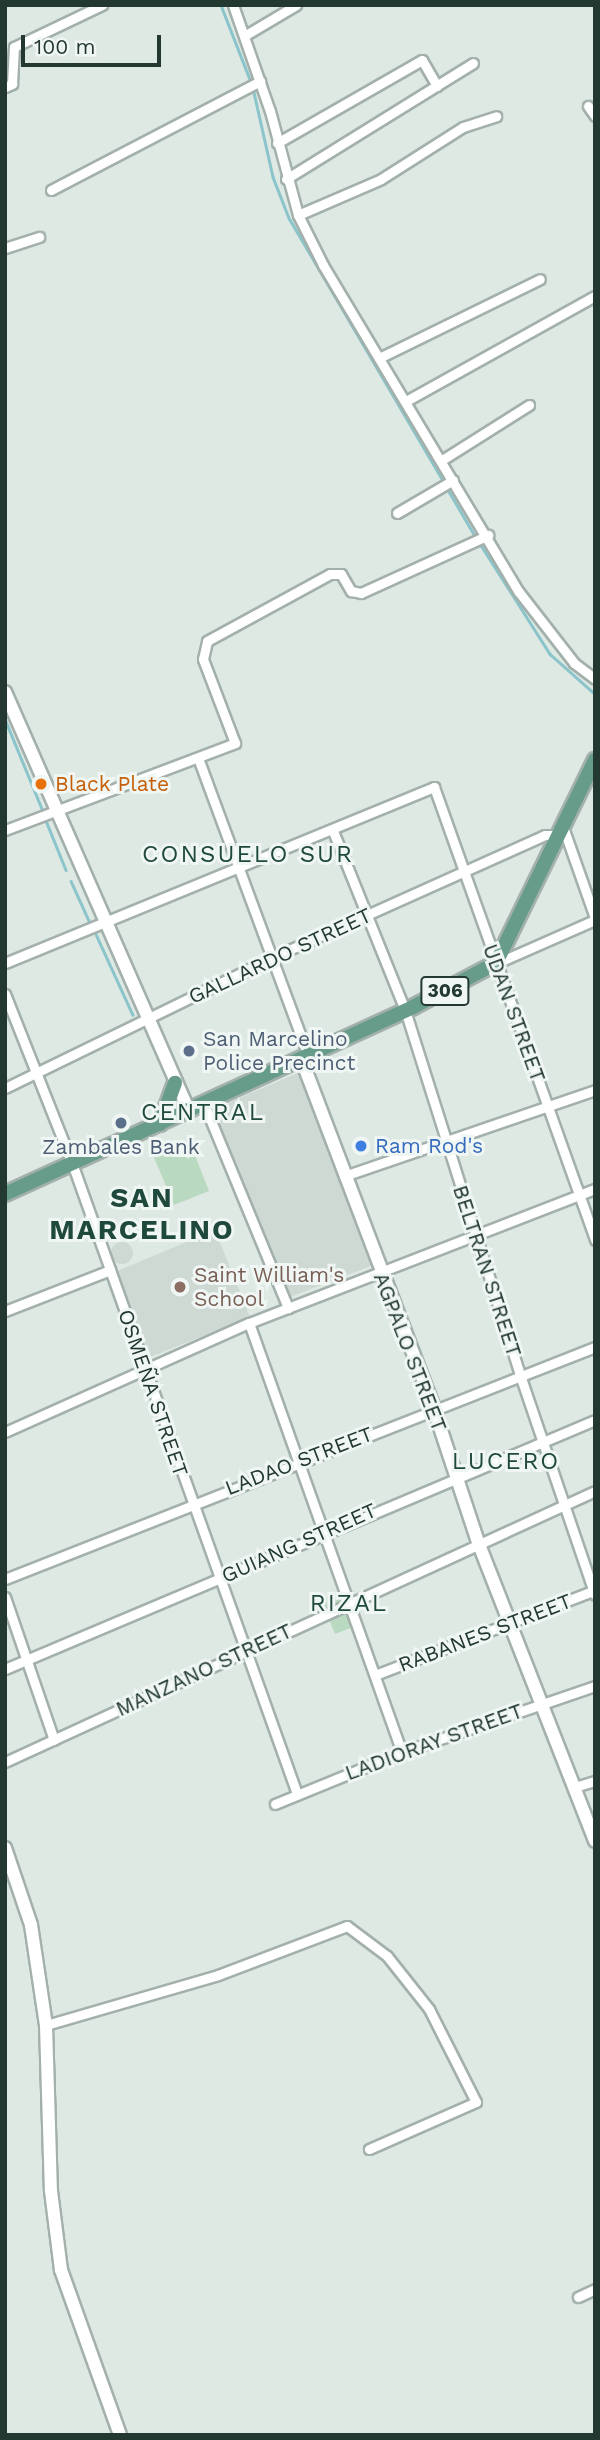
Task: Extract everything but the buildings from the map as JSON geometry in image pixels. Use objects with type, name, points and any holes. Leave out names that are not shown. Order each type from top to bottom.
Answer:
[{"type":"main road","name":"306","points":[[5,1194],[305,1057],[496,964],[595,760]]},
{"type":"main road","points":[[160,1124],[176,1083]]},
{"type":"street","points":[[5,87],[12,84],[14,47],[102,5]]},
{"type":"street","points":[[233,5],[298,215],[379,358],[442,460],[447,483],[482,538],[537,620],[574,663],[595,679]]},
{"type":"street","points":[[244,36],[296,5]]},
{"type":"street","points":[[276,143],[422,60],[437,86]]},
{"type":"street","points":[[286,179],[473,63]]},
{"type":"street","points":[[51,190],[258,82]]},
{"type":"street","points":[[588,106],[595,116]]},
{"type":"street","points":[[298,215],[381,178],[463,127],[496,116]]},
{"type":"street","points":[[5,248],[39,237]]},
{"type":"street","points":[[379,358],[540,279]]},
{"type":"street","points":[[406,401],[595,296]]},
{"type":"street","points":[[442,460],[529,405]]},
{"type":"street","points":[[397,513],[447,483]]},
{"type":"street","points":[[5,830],[235,743],[203,659],[208,640],[330,574],[341,573],[351,591],[361,593],[482,538]]},
{"type":"street","points":[[5,692],[10,715],[55,811],[145,1019],[189,1111]]},
{"type":"street","name":"AGPALO STREET","points":[[198,758],[271,958],[344,1176],[434,1409],[478,1542],[595,1841]]},
{"type":"street","name":"UDAN STREET","points":[[333,831],[434,787],[462,873],[595,1240]]},
{"type":"street","points":[[5,963],[333,831]]},
{"type":"street","name":"BELTRAN STREET","points":[[333,831],[405,1010],[520,1376],[594,1592]]},
{"type":"street","points":[[496,964],[595,919],[561,831]]},
{"type":"street","name":"GALLARDO STREET","points":[[5,1088],[271,958],[544,835],[561,831]]},
{"type":"street","name":"OSMEÑA STREET","points":[[5,994],[34,1074],[72,1163],[244,1650],[298,1794]]},
{"type":"street","points":[[344,1176],[595,1090]]},
{"type":"street","points":[[204,1104],[288,1308]]},
{"type":"street","points":[[5,1432],[248,1324],[595,1189]]},
{"type":"street","points":[[5,1311],[110,1270]]},
{"type":"street","points":[[248,1324],[402,1752]]},
{"type":"street","name":"LADAO STREET","points":[[5,1579],[191,1502],[297,1464],[595,1346]]},
{"type":"street","name":"GUIANG STREET","points":[[5,1669],[456,1475],[595,1420]]},
{"type":"street","name":"MANZANO STREET","points":[[5,1762],[478,1542],[595,1491]]},
{"type":"street","name":"RABANES STREET","points":[[375,1675],[594,1592]]},
{"type":"street","points":[[5,1597],[54,1740]]},
{"type":"street","name":"LADIORAY STREET","points":[[275,1804],[402,1752],[595,1686]]},
{"type":"street","points":[[575,1787],[595,1781]]},
{"type":"street","points":[[5,1848],[31,1925],[46,2025],[51,2191],[61,2270],[120,2435]]},
{"type":"street","points":[[46,2025],[218,1975],[346,1926],[387,1956],[429,2009],[476,2102],[369,2149]]},
{"type":"street","points":[[578,2297],[595,2289]]},
{"type":"shaded area","points":[[300,1072],[371,1266],[290,1297],[211,1110]]},
{"type":"shaded area","name":"Saint William's School","points":[[215,1230],[250,1317],[150,1357],[115,1272]]},
{"type":"shaded area","points":[[122,1242],[130,1245],[133,1253],[130,1261],[122,1264],[114,1261],[111,1253],[114,1245]]},
{"type":"green space","points":[[189,1140],[209,1191],[174,1205],[153,1155]]},
{"type":"green space","points":[[339,1592],[353,1627],[335,1634],[321,1599]]},
{"type":"waterway","points":[[221,5],[251,82]]},
{"type":"waterway","points":[[253,88],[273,177],[289,218],[444,482]]},
{"type":"waterway","points":[[447,488],[475,536]]},
{"type":"waterway","points":[[479,542],[550,654],[595,694]]},
{"type":"waterway","points":[[5,719],[43,811]]},
{"type":"waterway","points":[[45,818],[66,870]]},
{"type":"waterway","points":[[71,881],[91,925]]},
{"type":"waterway","points":[[95,932],[133,1015]]},
{"type":"place","name":"Black Plate","points":[[41,784]]},
{"type":"place","name":"San Marcelino Police Precinct","points":[[189,1051]]},
{"type":"place","name":"Zambales Bank","points":[[121,1123]]},
{"type":"place","name":"Ram Rod's","points":[[361,1146]]},
{"type":"place","name":"Saint William's School","points":[[180,1287]]},
{"type":"district","name":"CONSUELO SUR","points":[[248,855]]},
{"type":"district","name":"CENTRAL","points":[[203,1113]]},
{"type":"district","name":"SAN MARCELINO","points":[[142,1214]]},
{"type":"district","name":"LUCERO","points":[[506,1462]]},
{"type":"district","name":"RIZAL","points":[[349,1604]]}]
